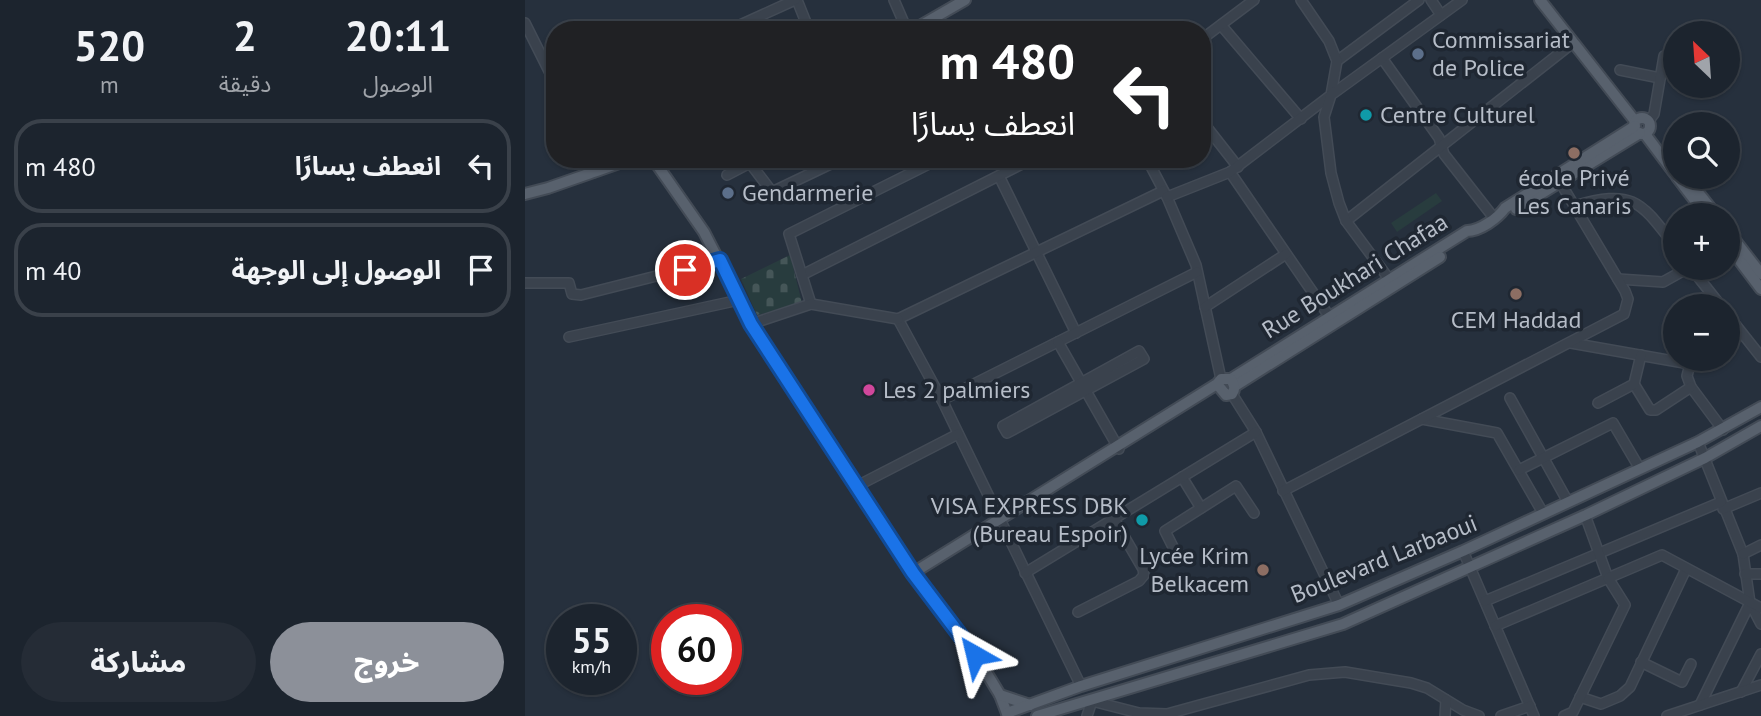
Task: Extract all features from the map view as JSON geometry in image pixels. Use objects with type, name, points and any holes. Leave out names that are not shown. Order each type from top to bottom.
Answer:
[{"type":"main road","points":[[929,21],[965,0]]},
{"type":"main road","points":[[1540,0],[1663,150]]},
{"type":"main road","points":[[1549,0],[1663,156]]},
{"type":"main road","points":[[1497,216],[1505,208],[1558,179],[1642,126]]},
{"type":"main road","points":[[525,194],[607,168]]},
{"type":"main road","points":[[659,168],[720,260],[751,324],[914,575],[975,655],[1000,695],[1008,714]]},
{"type":"main road","points":[[1695,189],[1707,203]]},
{"type":"main road","name":"Rue Boukhari Chafaa","points":[[1226,385],[1329,316],[1471,237],[1474,231],[1497,216]]},
{"type":"main road","points":[[1740,247],[1761,274]]},
{"type":"main road","points":[[1740,261],[1761,289]]},
{"type":"main road","name":"Rue Boukhari Chafaa","points":[[914,575],[1117,447],[1226,385],[1391,282]]},
{"type":"main road","name":"Boulevard Larbaoui","points":[[1008,714],[1081,686],[1339,605],[1463,551],[1723,430],[1761,407]]},
{"type":"main road","name":"Boulevard Larbaoui","points":[[1035,716],[1090,709],[1343,624],[1585,515],[1705,458],[1761,426]]},
{"type":"main road","points":[[1000,695],[1030,705],[1035,716]]},
{"type":"street","points":[[749,21],[796,0],[805,21]]},
{"type":"street","points":[[894,0],[903,21]]},
{"type":"street","points":[[1211,32],[1254,0]]},
{"type":"street","points":[[1301,0],[1329,41],[1337,61],[1324,117],[1331,173],[1346,221],[1391,282]]},
{"type":"street","points":[[1337,61],[1419,0]]},
{"type":"street","points":[[1431,0],[1441,15]]},
{"type":"street","points":[[751,324],[811,304],[898,318],[1165,194],[1234,169],[1462,0]]},
{"type":"street","points":[[525,23],[546,65]]},
{"type":"street","points":[[1221,25],[1301,120]]},
{"type":"street","points":[[1346,221],[1574,42]]},
{"type":"street","points":[[1382,58],[1439,138],[1444,154],[1497,216]]},
{"type":"street","points":[[1642,126],[1654,114],[1663,62]]},
{"type":"street","points":[[1621,70],[1660,78]]},
{"type":"street","points":[[1211,134],[1286,254],[1329,316]]},
{"type":"street","points":[[590,168],[593,173]]},
{"type":"street","points":[[727,176],[739,168]]},
{"type":"street","points":[[754,168],[772,192],[822,168]]},
{"type":"street","points":[[811,304],[789,234],[921,168]]},
{"type":"street","points":[[802,275],[1015,168]]},
{"type":"street","points":[[1152,168],[1197,272],[1226,385],[1256,432],[1339,605]]},
{"type":"street","points":[[999,176],[1076,332]]},
{"type":"street","points":[[1283,491],[1623,314],[1627,299],[1618,279],[1558,179]]},
{"type":"street","points":[[1574,206],[1614,198],[1637,202],[1663,231]]},
{"type":"street","points":[[1205,307],[1286,254]]},
{"type":"street","points":[[525,283],[569,283],[572,294],[581,296],[720,260]]},
{"type":"street","points":[[942,400],[1197,272]]},
{"type":"street","points":[[1618,279],[1667,280]]},
{"type":"street","points":[[1700,280],[1711,294]]},
{"type":"street","points":[[569,337],[739,300]]},
{"type":"street","points":[[898,318],[942,400],[1081,686]]},
{"type":"street","points":[[1740,332],[1761,357]]},
{"type":"street","points":[[1058,342],[1117,447]]},
{"type":"street","points":[[1571,343],[1663,358]]},
{"type":"street","points":[[1083,387],[1003,426],[1007,433],[1083,387],[1139,351],[1144,359],[1083,387]]},
{"type":"street","points":[[1641,355],[1634,384],[1650,410],[1657,410],[1691,387]]},
{"type":"street","points":[[1688,371],[1687,376],[1691,387],[1723,430]]},
{"type":"street","points":[[1598,402],[1634,384]]},
{"type":"street","points":[[1510,398],[1568,502]]},
{"type":"street","points":[[1422,419],[1497,433],[1543,513]]},
{"type":"street","points":[[1519,470],[1613,423],[1640,468]]},
{"type":"street","points":[[1025,573],[1256,432]]},
{"type":"street","points":[[857,486],[958,434]]},
{"type":"street","points":[[1697,442],[1743,554],[1750,603],[1761,624]]},
{"type":"street","points":[[1182,477],[1201,508]]},
{"type":"street","points":[[1174,549],[1165,531],[1236,486],[1254,513]]},
{"type":"street","points":[[1485,601],[1599,554],[1761,493]]},
{"type":"street","points":[[1564,716],[1573,712],[1625,605],[1608,578],[1585,515]]},
{"type":"street","points":[[1078,612],[1139,581],[1144,575],[1114,519]]},
{"type":"street","points":[[1743,554],[1761,545]]},
{"type":"street","points":[[1463,551],[1532,711],[1501,716]]},
{"type":"street","points":[[1495,626],[1662,555],[1761,608]]},
{"type":"street","points":[[1580,697],[1601,704],[1620,696],[1630,687],[1686,569]]},
{"type":"street","points":[[1745,574],[1761,574]]},
{"type":"street","points":[[1700,705],[1750,603]]},
{"type":"street","points":[[1741,692],[1761,653]]},
{"type":"street","points":[[1641,662],[1682,682],[1691,664]]},
{"type":"street","points":[[1090,709],[1105,705],[1149,715],[1167,714],[1270,685],[1322,673],[1345,672],[1392,678],[1427,688],[1479,716]]},
{"type":"street","points":[[1667,716],[1761,685]]},
{"type":"street","points":[[1445,716],[1446,700]]},
{"type":"green space","points":[[1436,193],[1442,201],[1397,232],[1391,223]]},
{"type":"green space","points":[[790,255],[802,303],[757,315],[741,279]]},
{"type":"place","name":"Commissariat de Police","points":[[1418,54]]},
{"type":"place","name":"Centre Culturel","points":[[1366,115]]},
{"type":"place","name":"école Privé Les Canaris","points":[[1574,153]]},
{"type":"place","name":"Gendarmerie","points":[[728,193]]},
{"type":"place","name":"CEM Haddad","points":[[1516,294]]},
{"type":"place","name":"Les 2 palmiers","points":[[869,390]]},
{"type":"place","name":"VISA EXPRESS DBK (Bureau Espoir)","points":[[1142,520]]},
{"type":"place","name":"Lycée Krim Belkacem","points":[[1263,570]]},
{"type":"route","points":[[685,270],[720,260],[751,324],[913,573],[975,655]]}]
